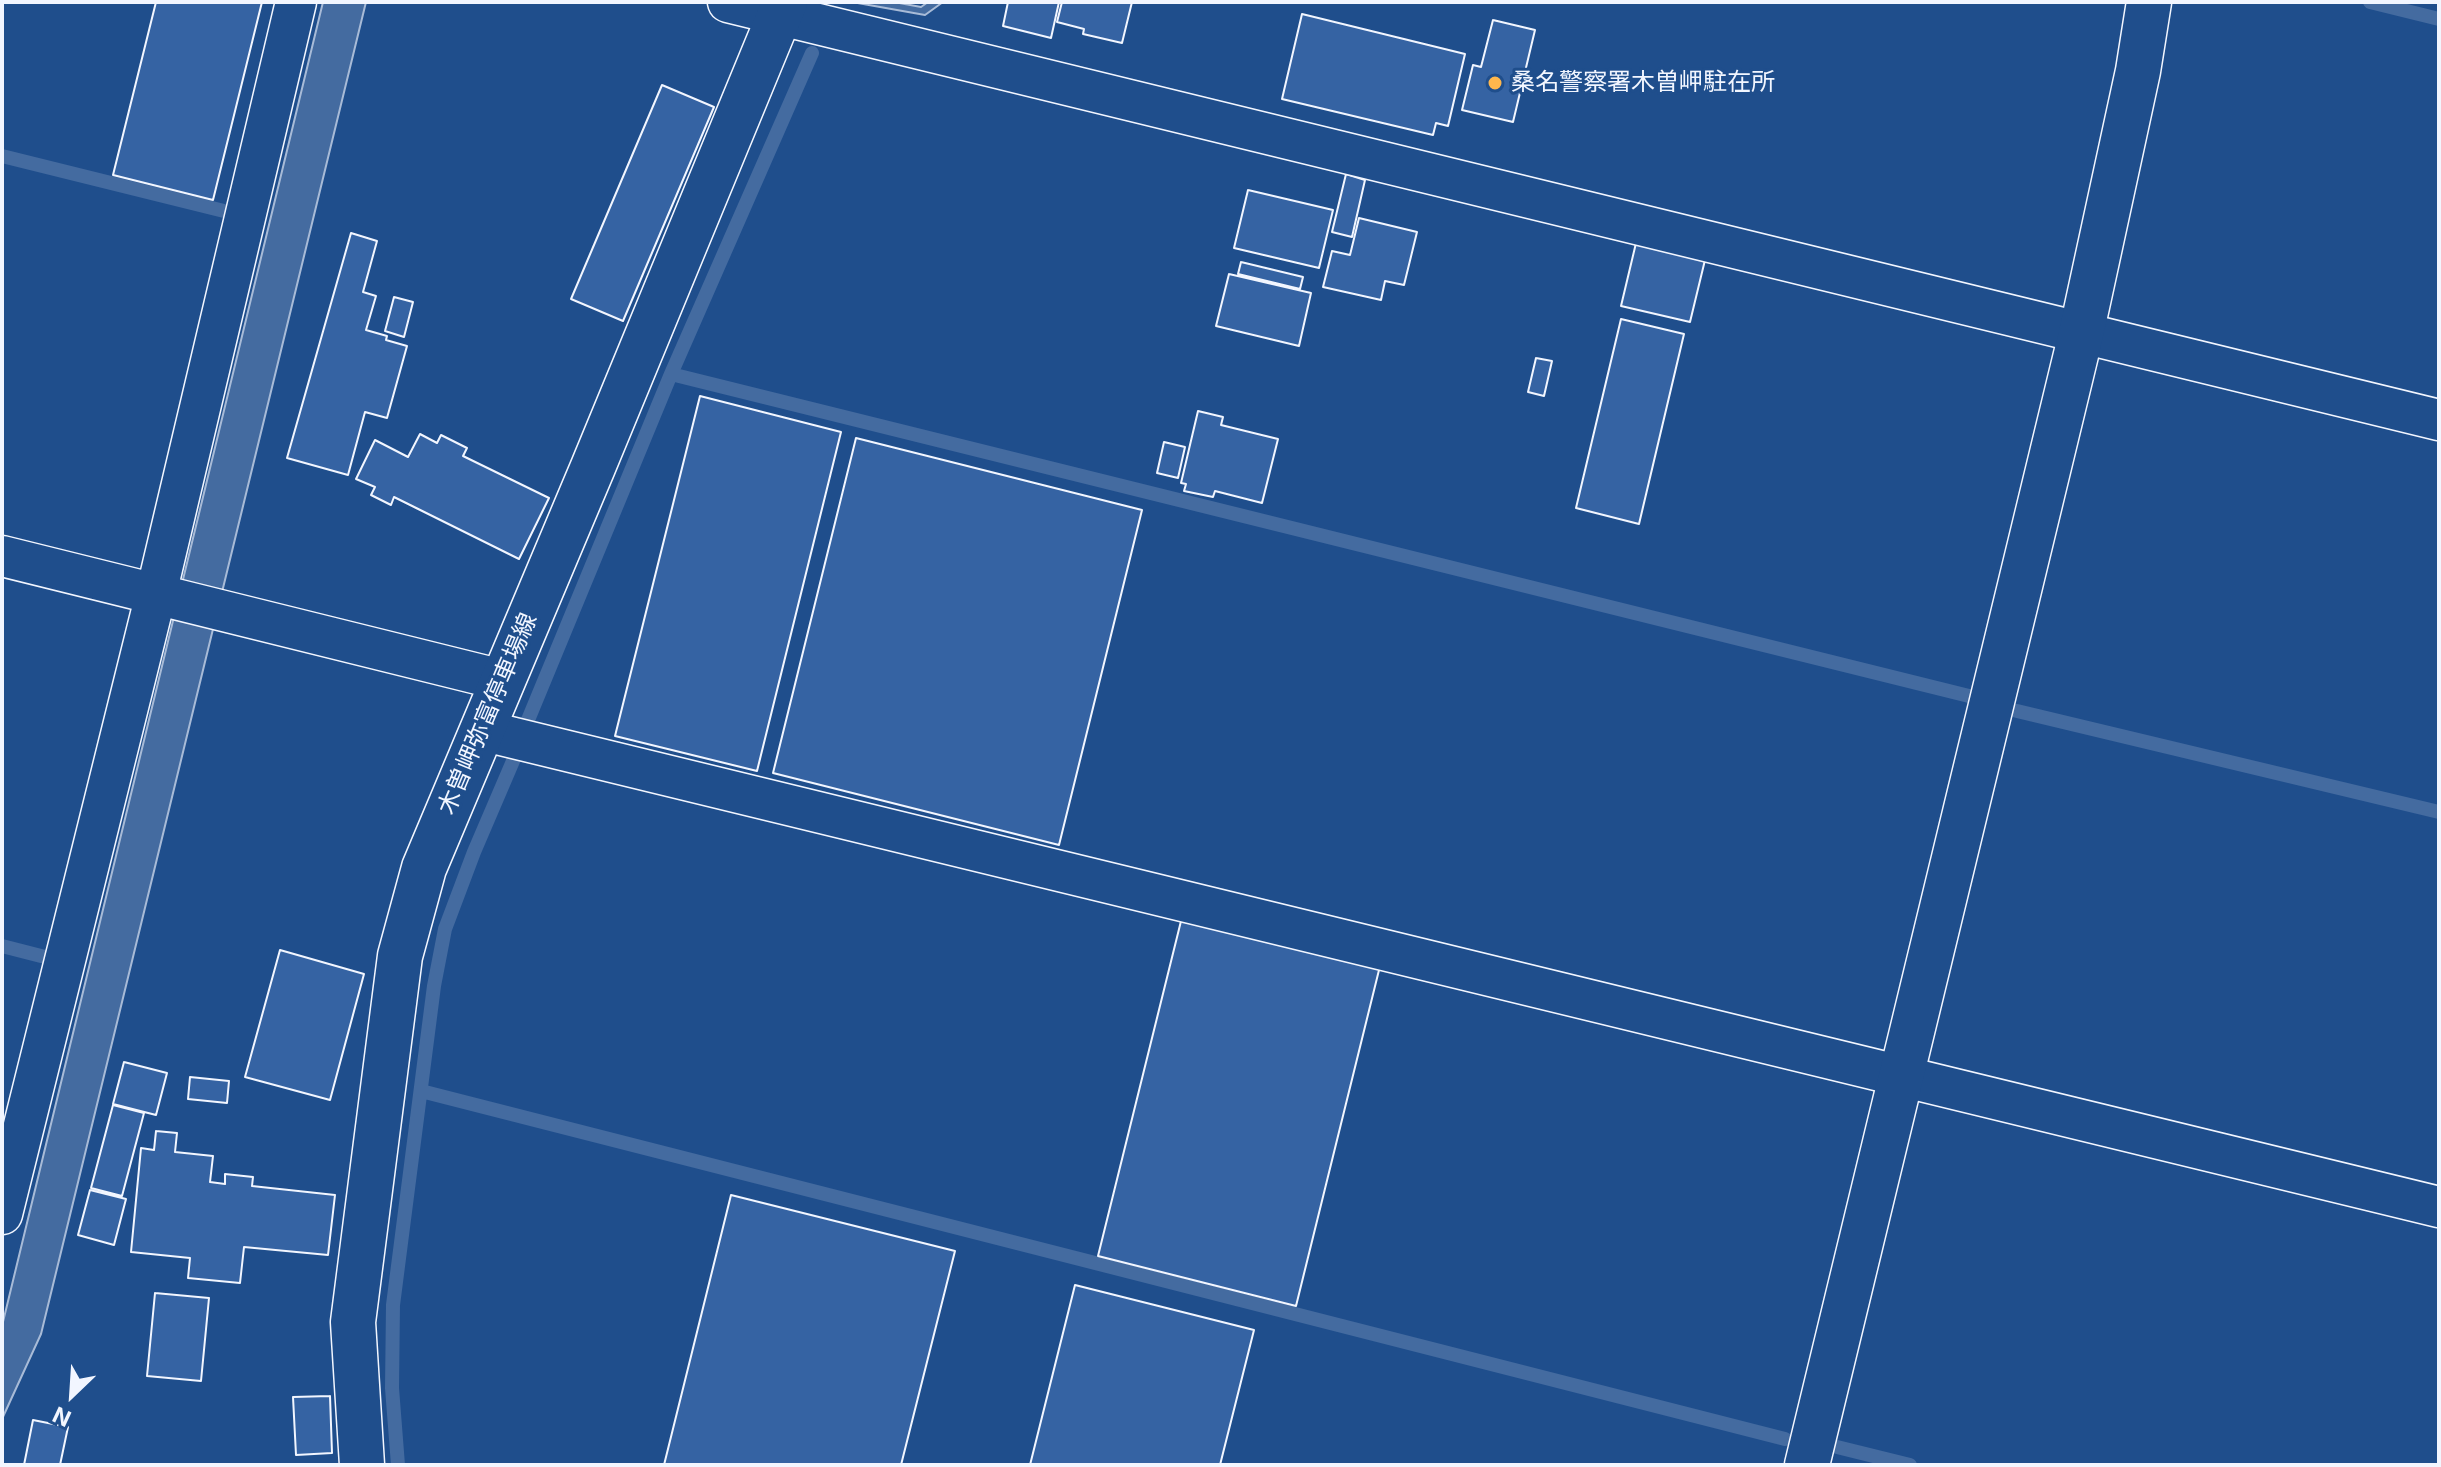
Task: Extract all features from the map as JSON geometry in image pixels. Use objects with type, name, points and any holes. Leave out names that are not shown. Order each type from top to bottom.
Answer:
[{"type":"main road","points":[[1807,1465],[2081,334],[2138,71],[2149,2]]},
{"type":"main road","name":"木曽岬弥富停車場線","points":[[362,1465],[353,1322],[400,956],[424,868],[782,9]]},
{"type":"street","points":[[2,1214],[162,596],[296,2]]},
{"type":"street","points":[[728,2],[782,9],[2081,334],[2439,420]]},
{"type":"street","points":[[2,556],[502,680]]},
{"type":"street","points":[[481,730],[2439,1207]]},
{"type":"water","points":[[323,2],[366,2],[41,1334],[2,1419],[2,1326]]},
{"type":"water","points":[[852,2],[894,2],[921,7],[928,2],[943,2],[925,15]]},
{"type":"building","points":[[156,2],[262,2],[213,200],[113,175]]},
{"type":"building","points":[[1008,2],[1059,2],[1051,38],[1003,26]]},
{"type":"building","points":[[1062,2],[1132,2],[1122,43],[1083,34],[1084,29],[1057,22]]},
{"type":"building","points":[[1302,14],[1465,54],[1448,126],[1436,123],[1433,135],[1282,99]]},
{"type":"building","points":[[1493,20],[1535,30],[1513,122],[1462,110],[1473,65],[1481,67]]},
{"type":"building","points":[[662,85],[714,107],[623,321],[571,299]]},
{"type":"building","points":[[1346,174],[1365,180],[1352,237],[1332,232]]},
{"type":"building","points":[[1248,190],[1333,210],[1319,268],[1234,248]]},
{"type":"building","points":[[1359,218],[1417,232],[1404,285],[1385,281],[1381,300],[1323,287],[1332,251],[1350,255]]},
{"type":"building","points":[[351,233],[377,241],[363,292],[376,296],[366,330],[407,346],[387,418],[365,412],[348,475],[287,458]]},
{"type":"building","points":[[1636,243],[1705,260],[1690,322],[1621,306]]},
{"type":"building","points":[[1241,262],[1303,277],[1300,289],[1238,274]]},
{"type":"building","points":[[1229,274],[1311,293],[1299,346],[1216,326]]},
{"type":"building","points":[[394,297],[413,302],[404,337],[385,331]]},
{"type":"building","points":[[1621,319],[1684,334],[1639,524],[1576,508]]},
{"type":"building","points":[[1536,358],[1552,361],[1544,396],[1528,392]]},
{"type":"building","points":[[700,396],[841,432],[757,771],[615,736]]},
{"type":"building","points":[[1198,411],[1223,417],[1221,425],[1278,439],[1262,503],[1215,491],[1213,497],[1184,491],[1186,484],[1181,483]]},
{"type":"building","points":[[420,434],[437,443],[441,435],[467,448],[463,456],[549,498],[519,559],[394,497],[391,505],[371,495],[375,487],[356,479],[375,440],[408,457]]},
{"type":"building","points":[[856,438],[1142,510],[1059,845],[773,773]]},
{"type":"building","points":[[1164,442],[1185,447],[1178,478],[1157,473]]},
{"type":"building","points":[[1182,917],[1380,966],[1296,1306],[1098,1256]]},
{"type":"building","points":[[280,950],[364,974],[330,1100],[245,1077]]},
{"type":"building","points":[[124,1062],[167,1073],[156,1115],[113,1104]]},
{"type":"building","points":[[190,1077],[229,1081],[227,1103],[188,1099]]},
{"type":"building","points":[[113,1105],[144,1113],[122,1196],[91,1188]]},
{"type":"building","points":[[156,1131],[177,1133],[175,1152],[213,1156],[210,1182],[225,1184],[225,1174],[253,1177],[252,1186],[335,1195],[328,1255],[244,1247],[240,1283],[188,1278],[190,1258],[131,1252],[141,1148],[154,1150]]},
{"type":"building","points":[[90,1190],[126,1199],[114,1245],[78,1235]]},
{"type":"building","points":[[731,1195],[955,1251],[901,1465],[664,1465]]},
{"type":"building","points":[[1075,1285],[1254,1330],[1220,1465],[1030,1465]]},
{"type":"building","points":[[155,1293],[209,1298],[201,1381],[147,1376]]},
{"type":"building","points":[[330,1396],[332,1453],[296,1455],[293,1397]]},
{"type":"building","points":[[33,1420],[68,1427],[60,1465],[24,1465]]},
{"type":"waterway","points":[[2370,2],[2439,19]]},
{"type":"waterway","points":[[528,720],[671,374],[812,53]]},
{"type":"waterway","points":[[2,156],[224,211]]},
{"type":"waterway","points":[[671,374],[1969,696]]},
{"type":"waterway","points":[[2017,711],[2439,812]]},
{"type":"waterway","points":[[398,1465],[392,1388],[393,1305],[434,986],[445,929],[516,754]]},
{"type":"waterway","points":[[2,946],[45,957]]},
{"type":"waterway","points":[[421,1091],[1785,1439]]},
{"type":"waterway","points":[[1833,1446],[1910,1465]]},
{"type":"place","name":"桑名警察署木曽岬駐在所","points":[[1495,83]]}]
